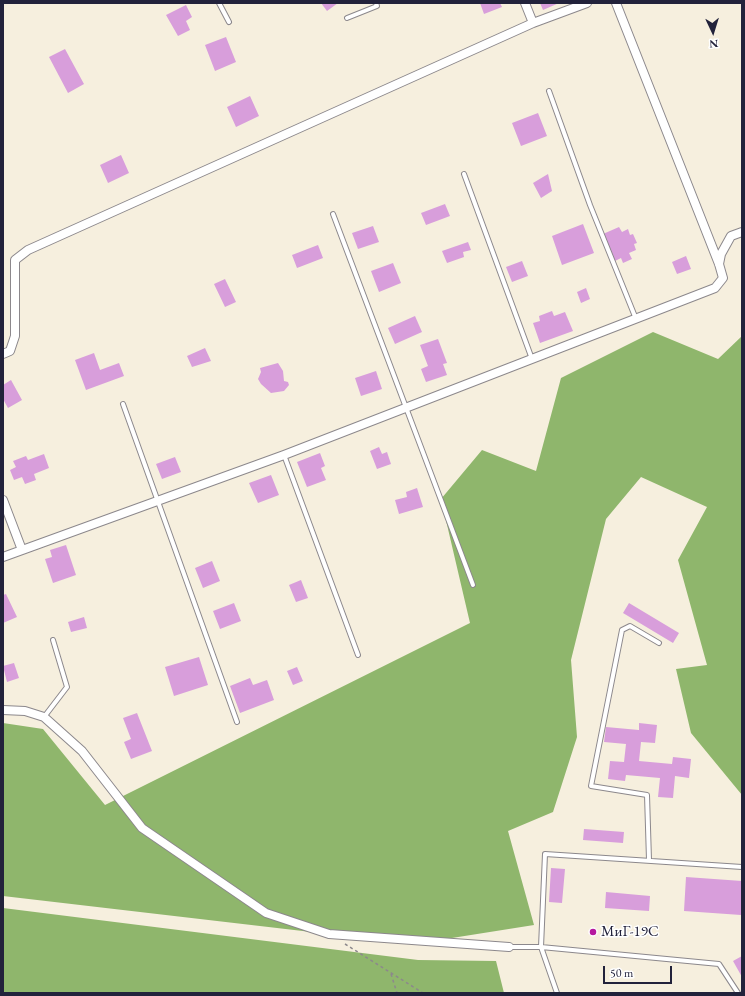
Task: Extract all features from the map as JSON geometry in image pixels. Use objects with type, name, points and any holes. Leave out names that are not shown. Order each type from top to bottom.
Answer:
[{"type":"street","points":[[525,3],[533,23]]},
{"type":"street","points":[[3,354],[10,351],[15,336],[15,260],[28,250],[533,23],[587,3]]},
{"type":"street","points":[[3,557],[284,455],[636,320],[715,288],[722,278],[719,264],[616,3]]},
{"type":"street","points":[[719,264],[721,254],[731,236],[742,232]]},
{"type":"street","points":[[3,500],[22,550]]},
{"type":"street","points":[[3,710],[25,711],[44,717],[82,751],[142,828],[266,913],[329,934],[509,947]]},
{"type":"lane","points":[[219,3],[229,22]]},
{"type":"lane","points":[[347,18],[377,6],[376,3]]},
{"type":"lane","points":[[549,91],[590,205],[636,320]]},
{"type":"lane","points":[[464,174],[532,359]]},
{"type":"lane","points":[[333,214],[473,585]]},
{"type":"lane","points":[[123,404],[159,500],[237,722]]},
{"type":"lane","points":[[284,455],[358,655]]},
{"type":"lane","points":[[649,860],[647,794],[591,786],[622,630],[630,626],[659,643]]},
{"type":"lane","points":[[44,717],[67,687],[53,640]]},
{"type":"lane","points":[[557,993],[541,947],[545,854],[742,867]]},
{"type":"lane","points":[[509,947],[541,947],[719,964],[738,993]]},
{"type":"path","points":[[343,943],[423,993]]},
{"type":"path","points":[[390,973],[397,993]]},
{"type":"green space","points":[[653,332],[718,359],[742,336],[742,795],[691,733],[676,669],[707,665],[678,560],[707,507],[641,477],[606,519],[571,660],[577,737],[553,812],[508,831],[534,925],[414,944],[3,896],[3,723],[43,729],[105,805],[470,623],[441,499],[482,450],[536,471],[561,378]]},
{"type":"green space","points":[[3,908],[418,960],[496,961],[504,993],[3,993]]},
{"type":"building","points":[[321,3],[338,3],[327,11]]},
{"type":"building","points":[[480,3],[500,3],[502,7],[484,14]]},
{"type":"building","points":[[540,3],[559,3],[543,10]]},
{"type":"building","points":[[186,5],[192,17],[186,21],[190,30],[178,36],[166,15]]},
{"type":"building","points":[[226,37],[236,62],[215,71],[205,45]]},
{"type":"building","points":[[65,49],[84,84],[68,93],[49,57]]},
{"type":"building","points":[[250,96],[259,116],[236,127],[227,107]]},
{"type":"building","points":[[538,113],[547,136],[521,146],[512,123]]},
{"type":"building","points":[[121,155],[129,173],[108,183],[100,165]]},
{"type":"building","points":[[548,174],[552,191],[541,198],[533,183]]},
{"type":"building","points":[[445,204],[450,216],[426,225],[421,213]]},
{"type":"building","points":[[583,224],[594,253],[562,265],[552,236]]},
{"type":"building","points":[[373,226],[379,242],[358,249],[352,233]]},
{"type":"building","points":[[619,227],[622,232],[628,229],[630,235],[633,234],[637,243],[634,244],[636,250],[629,253],[632,259],[623,263],[621,258],[615,261],[603,234]]},
{"type":"building","points":[[468,242],[471,250],[463,252],[464,257],[447,263],[442,251]]},
{"type":"building","points":[[318,245],[323,258],[297,268],[292,255]]},
{"type":"building","points":[[686,256],[691,269],[677,274],[672,262]]},
{"type":"building","points":[[522,261],[528,276],[512,282],[506,267]]},
{"type":"building","points":[[393,263],[401,283],[379,292],[371,271]]},
{"type":"building","points":[[225,279],[236,302],[225,307],[214,284]]},
{"type":"building","points":[[586,288],[590,299],[581,303],[577,292]]},
{"type":"building","points":[[552,311],[554,316],[565,312],[573,331],[540,343],[533,323],[540,321],[539,316]]},
{"type":"building","points":[[415,316],[422,332],[395,344],[388,328]]},
{"type":"building","points":[[438,339],[447,363],[443,364],[447,375],[426,382],[421,369],[428,366],[420,345]]},
{"type":"building","points":[[205,348],[211,361],[192,367],[187,356]]},
{"type":"building","points":[[94,353],[100,370],[119,363],[124,376],[86,390],[75,360]]},
{"type":"building","points":[[278,363],[283,371],[284,381],[288,382],[289,385],[284,391],[271,393],[261,384],[258,379],[261,372],[260,368]]},
{"type":"building","points":[[376,371],[382,389],[361,396],[355,378]]},
{"type":"building","points":[[11,380],[22,400],[8,408],[3,399],[3,385]]},
{"type":"building","points":[[379,447],[382,454],[387,452],[391,464],[377,469],[370,451]]},
{"type":"building","points":[[320,453],[325,466],[321,468],[326,480],[307,487],[297,462]]},
{"type":"building","points":[[44,454],[49,468],[34,474],[36,480],[25,484],[22,477],[14,480],[10,470],[16,467],[13,461],[26,456],[28,460]]},
{"type":"building","points":[[175,457],[181,472],[162,479],[156,464]]},
{"type":"building","points":[[271,475],[279,495],[258,503],[249,483]]},
{"type":"building","points":[[417,488],[423,507],[399,514],[395,500],[407,497],[406,492]]},
{"type":"building","points":[[66,545],[76,575],[53,583],[45,559],[52,557],[50,550]]},
{"type":"building","points":[[212,561],[220,581],[203,588],[195,568]]},
{"type":"building","points":[[301,580],[308,598],[296,602],[289,585]]},
{"type":"building","points":[[6,594],[17,617],[3,623],[3,595]]},
{"type":"building","points":[[234,603],[241,621],[220,629],[213,611]]},
{"type":"building","points":[[629,603],[679,633],[673,643],[623,613]]},
{"type":"building","points":[[84,617],[87,628],[71,632],[68,622]]},
{"type":"building","points":[[199,657],[208,685],[174,696],[165,667]]},
{"type":"building","points":[[14,663],[19,678],[7,682],[3,666]]},
{"type":"building","points":[[297,667],[303,681],[293,685],[287,671]]},
{"type":"building","points":[[250,678],[253,685],[267,680],[274,700],[240,713],[230,686]]},
{"type":"building","points":[[137,713],[152,751],[131,759],[124,742],[131,739],[123,718]]},
{"type":"building","points":[[639,723],[657,725],[655,743],[641,742],[639,761],[672,764],[673,757],[691,759],[689,778],[675,776],[673,798],[658,797],[660,778],[626,775],[625,781],[608,779],[610,761],[624,762],[626,744],[604,742],[606,727],[639,730]]},
{"type":"building","points":[[584,829],[624,832],[623,843],[583,840]]},
{"type":"building","points":[[551,868],[565,869],[562,903],[549,902]]},
{"type":"building","points":[[686,877],[742,881],[741,915],[684,911]]},
{"type":"building","points":[[606,892],[650,896],[649,911],[605,908]]},
{"type":"building","points":[[742,956],[742,977],[733,961]]},
{"type":"place","name":"МиГ-19С","points":[[593,932]]}]
